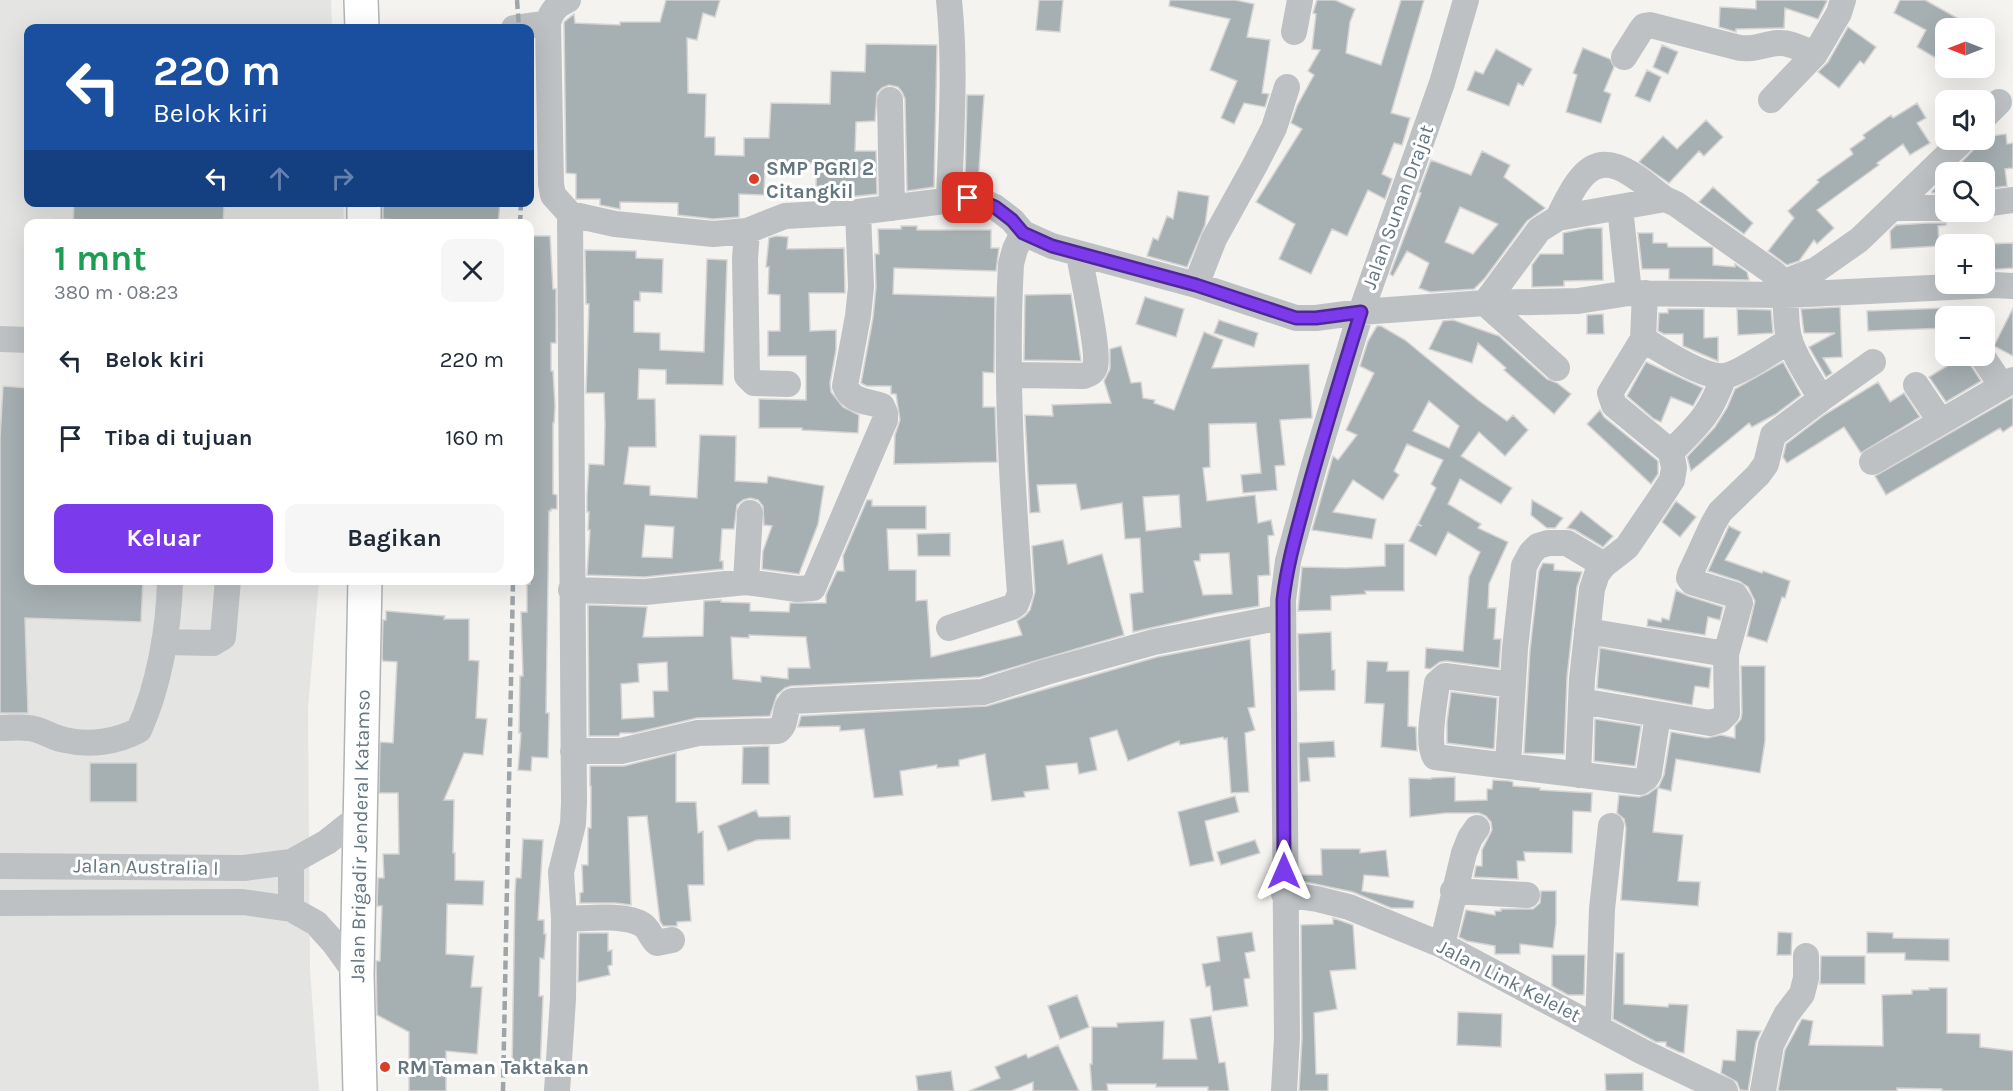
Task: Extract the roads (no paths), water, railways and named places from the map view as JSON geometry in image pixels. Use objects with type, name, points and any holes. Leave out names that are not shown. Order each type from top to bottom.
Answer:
[{"type":"highway","points":[[361,0],[362,24]]},
{"type":"highway","name":"Jalan Brigadir Jenderal Katamso","points":[[360,1091],[357,975],[365,585]]},
{"type":"street","points":[[949,0],[954,82],[949,201]]},
{"type":"street","points":[[1294,32],[1300,0]]},
{"type":"street","name":"Jalan Sunan Drajat","points":[[1284,1091],[1287,1038],[1283,600],[1288,561],[1361,312],[1442,83],[1466,0]]},
{"type":"street","points":[[1771,100],[1815,54],[1844,0]]},
{"type":"street","points":[[522,24],[558,7],[551,184],[553,195],[570,214],[615,224],[731,234],[747,231],[785,216],[858,212],[968,198],[982,201],[1012,220],[1023,233],[1052,246],[1196,285],[1296,318],[1485,303],[1578,301],[1637,293],[2013,286]]},
{"type":"street","points":[[1624,57],[1644,26],[1650,25],[1740,48],[1752,50],[1780,43],[1790,44],[1815,54]]},
{"type":"street","points":[[1196,285],[1214,239],[1274,128],[1287,87]]},
{"type":"street","points":[[890,100],[892,208]]},
{"type":"street","points":[[1784,289],[1859,240],[1953,150]]},
{"type":"street","points":[[1558,218],[1580,178],[1593,166],[1609,163],[1676,204],[1775,274],[1784,289],[1790,339],[1797,357],[1821,399]]},
{"type":"street","points":[[1485,303],[1539,230],[1558,218],[1665,199]]},
{"type":"street","points":[[1995,203],[2013,201]]},
{"type":"street","points":[[1578,775],[1582,679],[1592,589],[1604,565],[1627,547],[1672,480],[1674,468],[1671,452],[1614,405],[1611,398],[1610,393],[1643,339],[1637,293],[1620,207]]},
{"type":"street","points":[[1893,208],[1935,208]]},
{"type":"street","points":[[571,590],[645,592],[746,582],[797,589],[813,588],[885,420],[882,406],[853,398],[845,386],[861,287],[858,212]]},
{"type":"street","points":[[557,1091],[563,999],[564,919],[561,872],[573,824],[570,214]]},
{"type":"street","points":[[747,231],[745,259],[747,376],[754,383],[788,384]]},
{"type":"street","points":[[949,628],[1012,608],[1020,593],[1010,462],[1009,375],[1011,264],[1023,233]]},
{"type":"street","points":[[1009,375],[1084,376],[1092,373],[1096,366],[1094,339],[1079,254]]},
{"type":"street","points":[[1485,303],[1557,368]]},
{"type":"street","points":[[0,339],[24,340]]},
{"type":"street","points":[[1643,339],[1696,369],[1724,376],[1790,339]]},
{"type":"street","points":[[1581,701],[1710,723],[1720,720],[1727,713],[1726,654],[1740,603],[1739,598],[1692,582],[1689,578],[1690,574],[1720,512],[1758,475],[1766,464],[1773,435],[1873,362]]},
{"type":"street","points":[[1872,462],[2008,383],[1992,366]]},
{"type":"street","points":[[1671,452],[1704,420],[1715,402],[1724,376]]},
{"type":"street","points":[[1916,385],[1941,422]]},
{"type":"street","points":[[746,582],[750,513]]},
{"type":"street","points":[[1508,765],[1524,566],[1538,546],[1548,543],[1567,543],[1604,565]]},
{"type":"street","points":[[0,728],[28,728],[44,731],[63,740],[80,742],[124,738],[139,730],[164,642],[170,608],[170,585]]},
{"type":"street","points":[[164,642],[213,643],[223,637],[228,585]]},
{"type":"street","points":[[573,751],[621,751],[698,733],[778,731],[784,725],[786,708],[792,701],[982,693],[1046,672],[1154,642],[1283,617]]},
{"type":"street","points":[[1587,631],[1726,654]]},
{"type":"street","points":[[1513,685],[1445,676],[1441,678],[1437,683],[1431,738],[1432,753],[1435,757],[1640,782],[1649,772],[1658,715]]},
{"type":"street","name":"Jalan Australia I","points":[[0,866],[244,868],[291,862],[327,842],[361,815]]},
{"type":"street","points":[[1598,1027],[1602,909],[1611,826]]},
{"type":"street","points":[[1442,945],[1453,891],[1464,853],[1477,828]]},
{"type":"street","points":[[291,862],[291,909]]},
{"type":"street","points":[[1453,891],[1527,895]]},
{"type":"street","name":"Jalan Link Kelelet","points":[[1284,894],[1349,907],[1442,945],[1643,1052],[1725,1091]]},
{"type":"street","name":"Jalan Australia I","points":[[0,903],[243,902],[291,909],[316,924],[334,943],[357,975]]},
{"type":"street","points":[[564,919],[624,918],[646,927],[657,943],[672,940]]},
{"type":"street","points":[[1763,1091],[1771,1046],[1786,1015],[1802,994],[1806,978],[1806,956]]},
{"type":"railway","points":[[517,0],[519,24]]},
{"type":"railway","points":[[520,219],[521,207]]},
{"type":"railway","points":[[503,1091],[513,585]]},
{"type":"place","name":"SMP PGRI 2 Citangkil","points":[[754,179]]},
{"type":"place","name":"RM Taman Taktakan","points":[[385,1067]]}]
